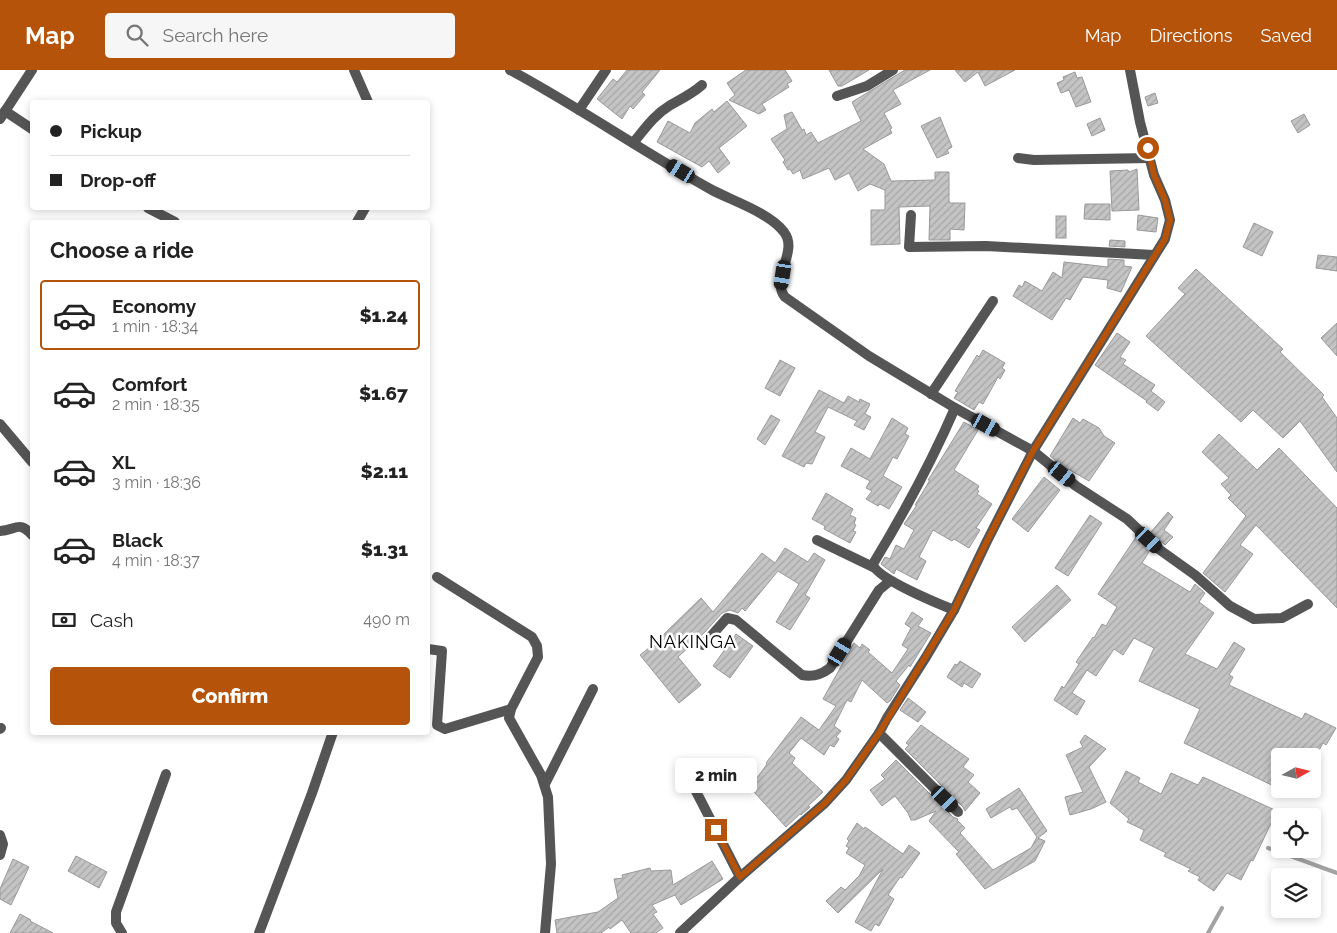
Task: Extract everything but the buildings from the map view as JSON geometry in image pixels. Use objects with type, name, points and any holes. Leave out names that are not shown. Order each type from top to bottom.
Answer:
[{"type":"street","points":[[30,128],[2,115],[32,70]]},
{"type":"street","points":[[354,70],[367,100]]},
{"type":"street","points":[[510,70],[547,90],[713,190],[762,214],[784,232],[788,243],[780,288],[785,297],[869,356],[955,408],[1033,451],[1076,486],[1127,519],[1160,550],[1195,575],[1230,606],[1254,619],[1282,618],[1308,604]]},
{"type":"street","points":[[579,110],[606,70]]},
{"type":"street","points":[[837,96],[867,86],[894,70]]},
{"type":"street","points":[[680,933],[740,877],[825,803],[846,780],[879,733],[954,610],[1033,451],[1165,239],[1170,220],[1165,200],[1154,175],[1140,122],[1130,70]]},
{"type":"street","points":[[633,143],[660,113],[669,106],[688,97],[702,85]]},
{"type":"street","points":[[1018,158],[1034,160],[1150,158]]},
{"type":"street","points":[[152,210],[172,220]]},
{"type":"street","points":[[911,215],[909,247],[986,246],[1154,255]]},
{"type":"street","points":[[931,394],[993,301]]},
{"type":"street","points":[[873,568],[873,564],[927,469],[955,408]]},
{"type":"street","points":[[0,424],[30,460]]},
{"type":"street","points":[[0,531],[19,526],[25,527],[30,533]]},
{"type":"street","points":[[817,540],[873,568],[890,581],[954,610]]},
{"type":"street","points":[[437,577],[532,637],[536,646],[538,657],[508,714],[510,723],[541,775],[548,797],[551,864],[545,933]]},
{"type":"street","points":[[702,645],[727,618],[736,620],[802,675],[815,676],[830,668],[879,590],[890,581]]},
{"type":"street","points":[[430,649],[442,652],[437,724],[446,729],[511,709]]},
{"type":"street","points":[[545,784],[594,689]]},
{"type":"street","points":[[879,733],[958,812]]},
{"type":"street","points":[[259,933],[332,735]]},
{"type":"street","points":[[683,766],[740,877]]},
{"type":"street","points":[[122,933],[116,923],[116,912],[166,774]]},
{"type":"street","points":[[0,835],[3,844],[0,854]]},
{"type":"waterway","points":[[1268,848],[1337,873]]},
{"type":"waterway","points":[[1208,933],[1222,908]]},
{"type":"district","name":"NAKINGA","points":[[693,641]]},
{"type":"route","points":[[716,830],[740,877],[825,803],[846,780],[879,733],[954,610],[1033,451],[1165,239],[1170,220],[1165,200],[1154,175],[1148,148]]}]
